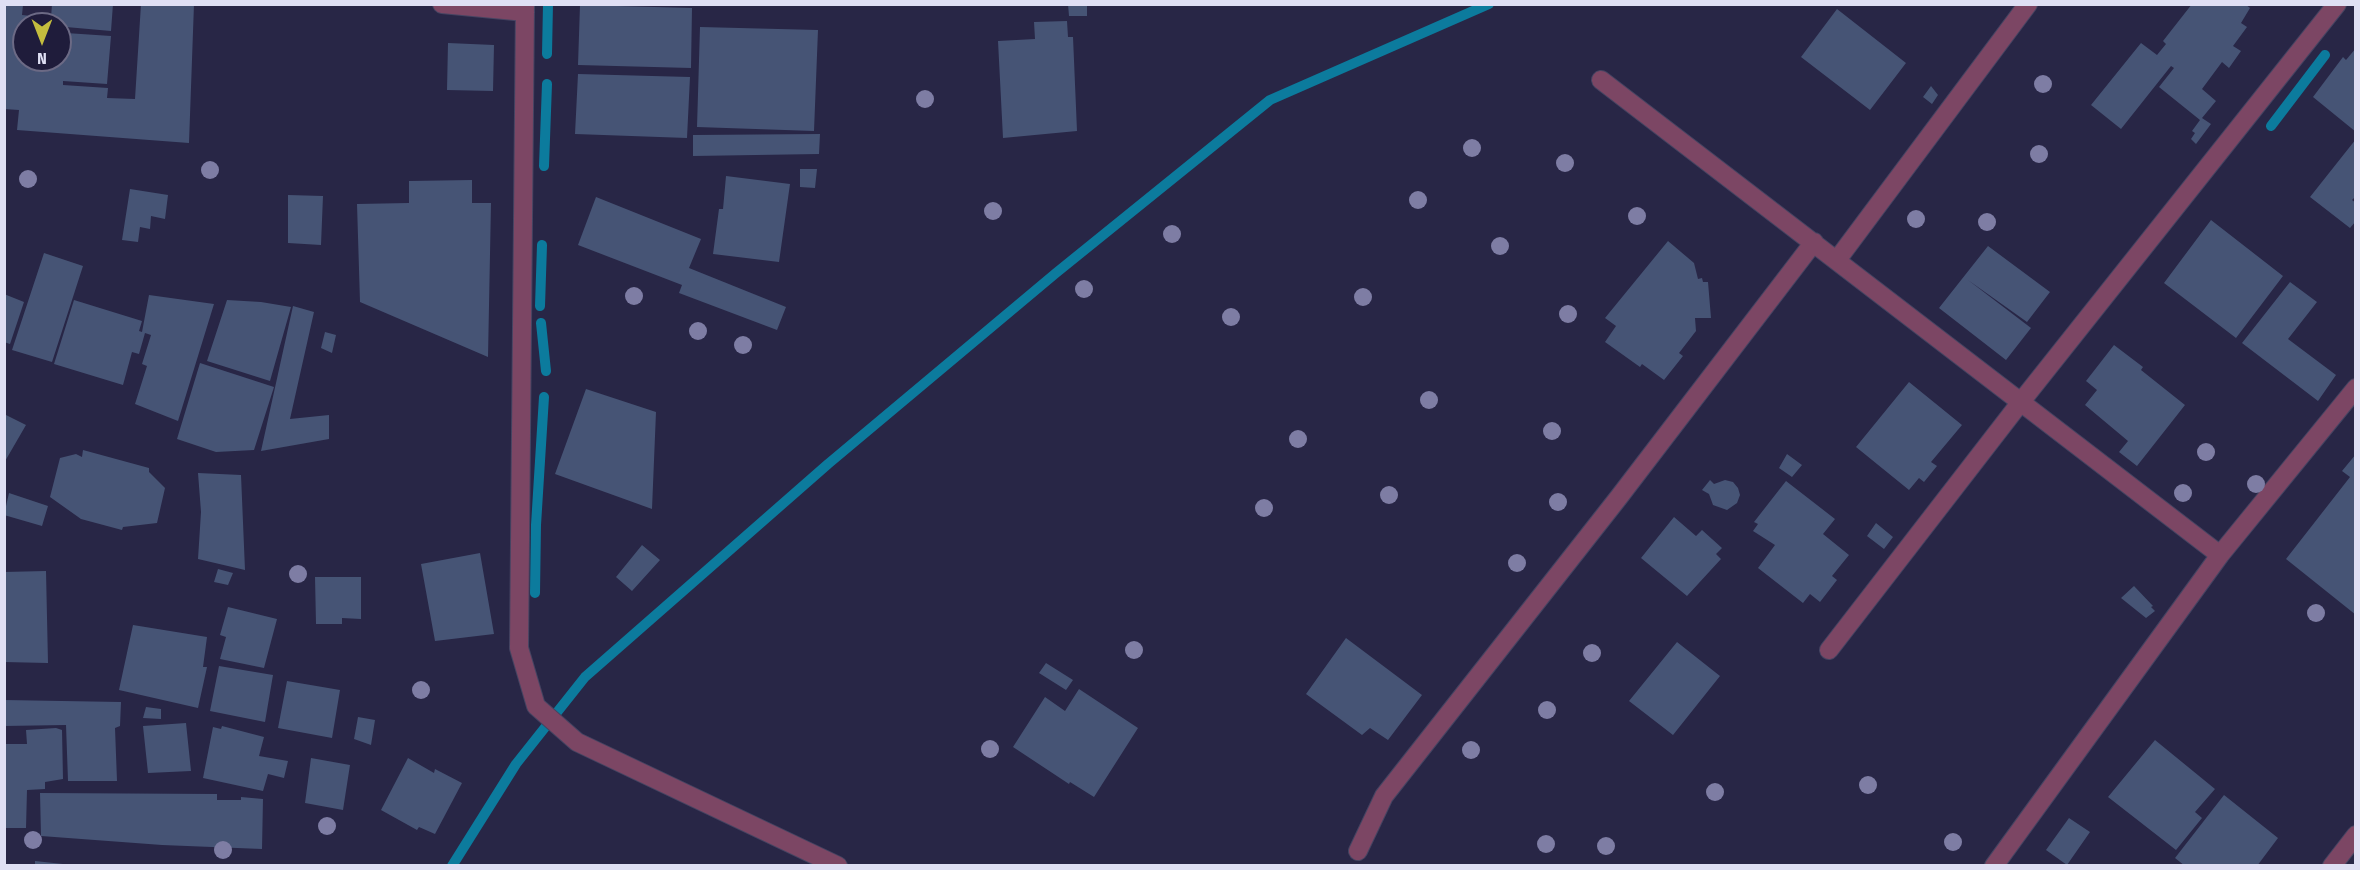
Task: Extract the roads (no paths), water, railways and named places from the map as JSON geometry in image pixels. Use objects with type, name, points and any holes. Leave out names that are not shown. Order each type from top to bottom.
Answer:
[{"type":"street","points":[[442,4],[525,8],[519,648],[536,706],[577,742],[838,866]]},
{"type":"street","points":[[1837,260],[2028,4]]},
{"type":"street","points":[[1829,650],[2020,403],[2337,4]]},
{"type":"street","points":[[1601,80],[2220,555]]},
{"type":"street","points":[[1358,851],[1384,796],[1619,497],[1814,242]]},
{"type":"street","points":[[1994,866],[2220,555],[2355,388]]},
{"type":"street","points":[[2332,866],[2355,835]]},
{"type":"waterway","points":[[547,54],[548,4]]},
{"type":"waterway","points":[[452,866],[516,764],[585,677],[828,464],[1056,273],[1270,100],[1489,4]]},
{"type":"waterway","points":[[2271,126],[2325,55]]},
{"type":"waterway","points":[[544,166],[547,84]]},
{"type":"waterway","points":[[540,306],[542,245]]},
{"type":"waterway","points":[[541,323],[546,371]]},
{"type":"waterway","points":[[535,593],[536,525],[544,397]]}]
